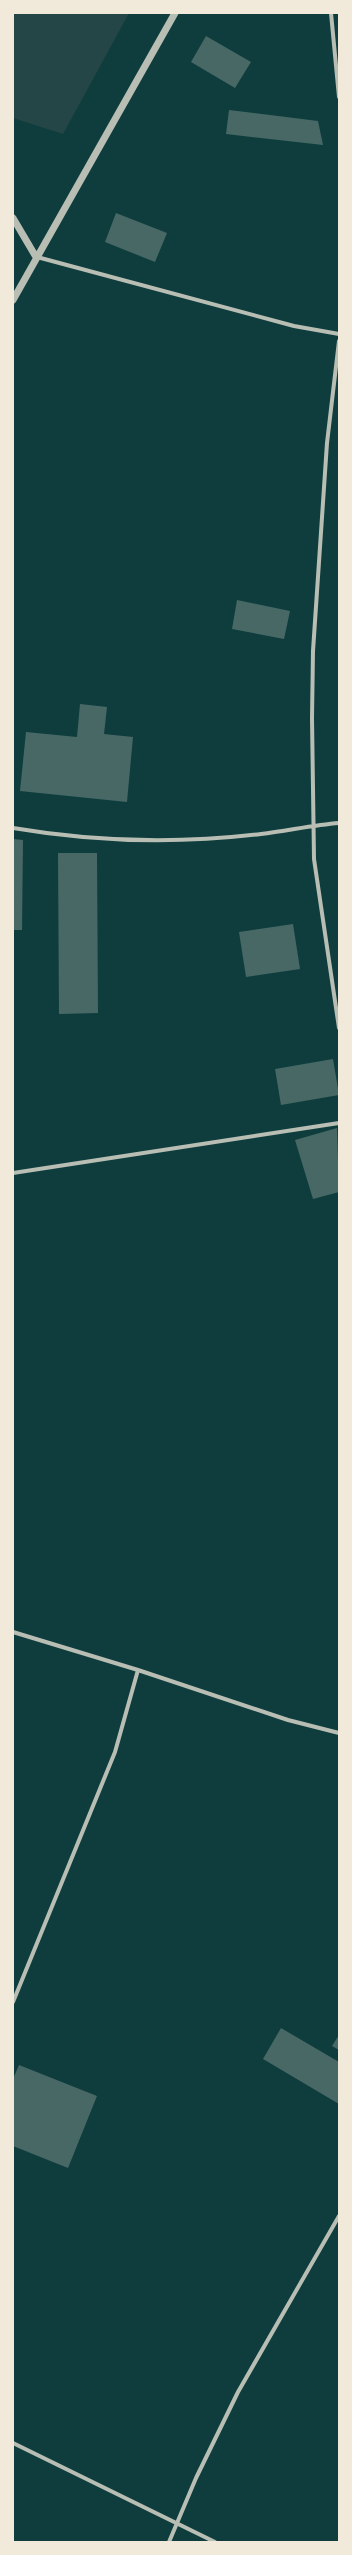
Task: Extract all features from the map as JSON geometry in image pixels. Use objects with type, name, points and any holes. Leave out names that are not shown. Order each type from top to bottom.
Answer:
[{"type":"street","points":[[13,300],[174,13]]},
{"type":"street","points":[[331,13],[339,97]]},
{"type":"street","points":[[13,218],[36,257],[294,326],[339,334]]},
{"type":"street","points":[[339,341],[327,443],[313,651],[313,825],[321,917],[339,1028]]},
{"type":"street","points":[[13,828],[94,840],[139,840],[260,834],[313,825],[339,823]]},
{"type":"street","points":[[13,1173],[339,1123]]},
{"type":"street","points":[[13,1632],[138,1670],[288,1720],[339,1733]]},
{"type":"street","points":[[13,2002],[114,1752],[138,1670]]},
{"type":"street","points":[[169,2542],[238,2392],[339,2216]]},
{"type":"street","points":[[13,2443],[215,2542]]},
{"type":"shaded area","points":[[13,13],[129,13],[63,134],[13,118]]},
{"type":"building","points":[[206,36],[251,62],[235,88],[191,62]]},
{"type":"building","points":[[229,110],[318,121],[323,145],[226,134]]},
{"type":"building","points":[[116,213],[167,233],[155,262],[105,242]]},
{"type":"building","points":[[237,600],[290,611],[284,639],[232,629]]},
{"type":"building","points":[[80,704],[107,707],[104,734],[133,737],[127,802],[20,791],[26,732],[77,737]]},
{"type":"building","points":[[13,839],[23,840],[22,930],[13,930]]},
{"type":"building","points":[[58,853],[97,853],[98,1013],[59,1014]]},
{"type":"building","points":[[293,924],[300,969],[246,977],[239,932]]},
{"type":"building","points":[[333,1059],[339,1095],[281,1105],[275,1069]]},
{"type":"building","points":[[337,1128],[339,1192],[313,1199],[295,1140]]},
{"type":"building","points":[[281,2028],[339,2062],[339,2104],[263,2059]]},
{"type":"building","points":[[339,2035],[339,2050],[332,2046]]},
{"type":"building","points":[[19,2065],[97,2096],[68,2168],[13,2146],[13,2079]]}]
